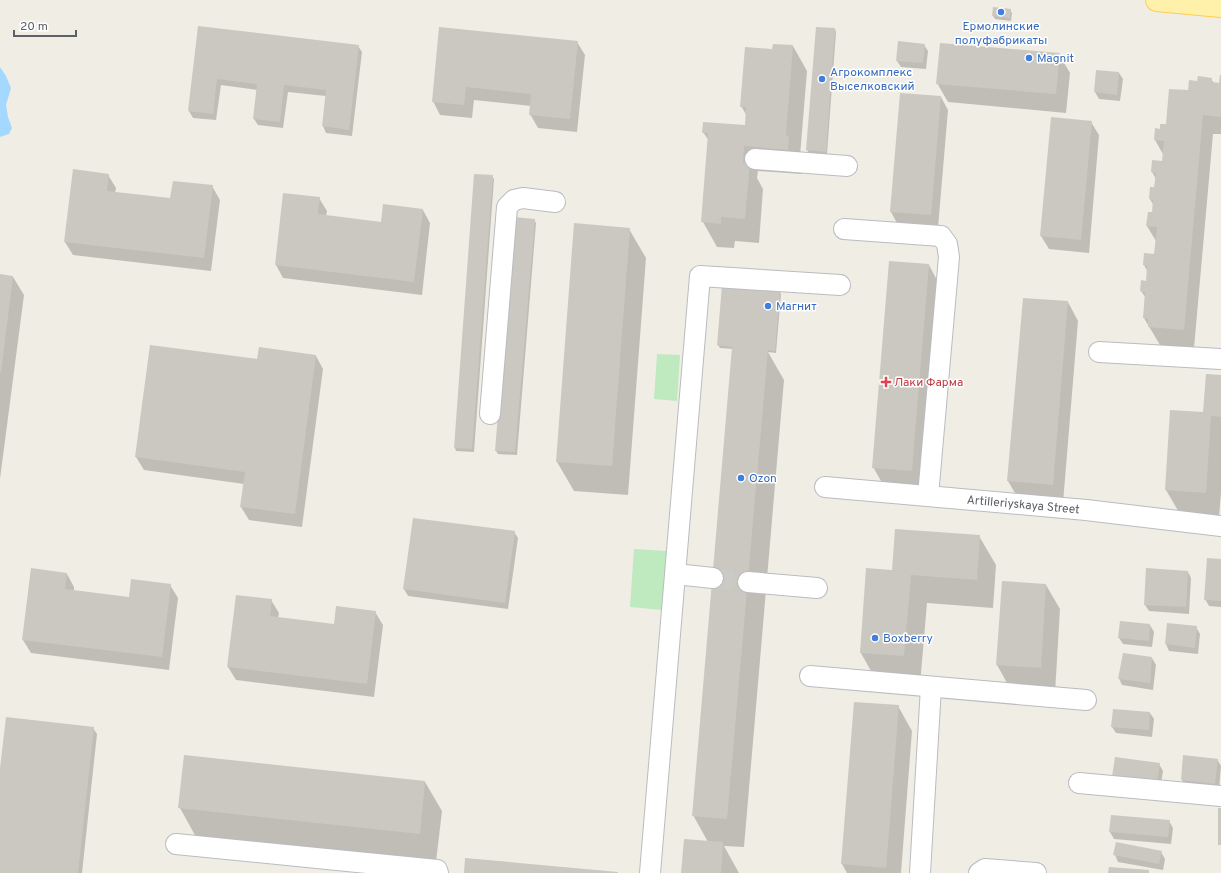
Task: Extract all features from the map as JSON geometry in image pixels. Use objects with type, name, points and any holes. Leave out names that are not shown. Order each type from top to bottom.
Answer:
[{"type":"main road","points":[[1157,0],[1221,6]]},
{"type":"street","points":[[755,159],[847,166]]},
{"type":"street","points":[[490,414],[507,207],[514,200],[524,198],[555,202]]},
{"type":"street","points":[[844,229],[941,236],[947,244],[949,257],[928,496]]},
{"type":"street","points":[[650,873],[700,276],[840,285]]},
{"type":"street","points":[[1099,352],[1221,359]]},
{"type":"street","name":"Artilleriyskaya Street","points":[[825,487],[1094,511],[1221,526]]},
{"type":"street","points":[[675,574],[712,578]]},
{"type":"street","points":[[748,582],[817,588]]},
{"type":"street","points":[[810,676],[1086,700]]},
{"type":"street","points":[[920,873],[932,687]]},
{"type":"street","points":[[1079,783],[1221,796]]},
{"type":"street","points":[[176,844],[437,870],[438,873]]},
{"type":"street","points":[[979,873],[985,869],[1036,873]]},
{"type":"green space","points":[[657,354],[680,355],[677,401],[654,399]]},
{"type":"green space","points":[[634,549],[667,551],[662,610],[630,607]]},
{"type":"water","points":[[0,67],[11,88],[6,105],[12,128],[9,134],[0,137]]},
{"type":"building","name":"Ермолинские полуфабрикаты","points":[[993,7],[1011,9],[1010,18],[992,16]]},
{"type":"building","points":[[198,26],[359,45],[349,130],[322,126],[326,90],[284,85],[280,122],[253,119],[257,84],[217,79],[213,114],[188,111]]},
{"type":"building","points":[[439,27],[578,41],[570,119],[529,115],[531,94],[466,87],[464,105],[432,102]]},
{"type":"building","points":[[816,27],[835,28],[826,152],[806,150]]},
{"type":"building","points":[[898,41],[925,44],[923,63],[896,61]]},
{"type":"building","points":[[940,43],[1060,53],[1056,94],[936,84]]},
{"type":"building","points":[[773,44],[793,45],[786,135],[789,136],[788,150],[744,146],[743,163],[750,163],[745,219],[721,217],[721,224],[701,222],[708,133],[702,133],[703,122],[745,125],[746,107],[740,107],[745,47],[772,49]]},
{"type":"building","points":[[1096,70],[1119,72],[1117,95],[1094,92]]},
{"type":"building","points":[[1220,75],[1221,117],[1203,115],[1184,330],[1148,327],[1148,319],[1143,318],[1145,292],[1140,291],[1141,280],[1146,281],[1147,266],[1143,265],[1144,253],[1154,254],[1157,227],[1146,226],[1148,212],[1152,212],[1153,200],[1149,199],[1150,187],[1154,187],[1156,173],[1151,172],[1152,160],[1162,161],[1164,141],[1154,140],[1155,128],[1160,129],[1160,124],[1166,124],[1169,89],[1188,90],[1189,80],[1197,81],[1198,76],[1212,78],[1212,82],[1219,83]]},
{"type":"building","points":[[900,93],[941,96],[931,215],[890,212]]},
{"type":"building","points":[[1051,117],[1092,121],[1081,240],[1040,236]]},
{"type":"building","points":[[73,169],[109,174],[107,191],[170,198],[173,181],[213,185],[204,258],[64,242]]},
{"type":"building","points":[[474,174],[493,175],[472,449],[454,448]]},
{"type":"building","points":[[283,193],[320,197],[318,214],[381,222],[383,204],[423,209],[414,282],[275,265]]},
{"type":"building","points":[[514,217],[535,219],[515,452],[495,451]]},
{"type":"building","points":[[574,223],[630,228],[612,466],[556,462]]},
{"type":"building","points":[[889,261],[929,264],[912,471],[872,468]]},
{"type":"building","points":[[0,274],[13,276],[1,372],[0,372]]},
{"type":"building","points":[[722,285],[780,290],[775,351],[768,350],[727,819],[692,816],[732,347],[717,345]]},
{"type":"building","points":[[1023,298],[1068,301],[1053,485],[1007,481]]},
{"type":"building","points":[[150,345],[257,359],[259,347],[316,355],[295,514],[240,507],[245,472],[135,457]]},
{"type":"building","points":[[1206,374],[1221,375],[1221,417],[1211,416],[1206,493],[1165,490],[1170,410],[1203,412]]},
{"type":"building","points":[[413,518],[515,531],[505,603],[403,589]]},
{"type":"building","points":[[895,529],[980,535],[977,580],[911,575],[904,656],[860,653],[866,568],[892,570]]},
{"type":"building","points":[[1207,558],[1221,559],[1221,601],[1204,600]]},
{"type":"building","points":[[31,568],[67,573],[65,589],[129,597],[131,579],[171,584],[162,657],[22,640]]},
{"type":"building","points":[[1146,568],[1188,571],[1186,607],[1144,605]]},
{"type":"building","points":[[1002,581],[1046,584],[1041,668],[996,665]]},
{"type":"building","points":[[236,595],[272,599],[270,616],[334,624],[336,606],[376,611],[367,684],[227,667]]},
{"type":"building","points":[[1120,621],[1150,624],[1149,641],[1118,638]]},
{"type":"building","points":[[1167,623],[1197,626],[1195,648],[1165,644]]},
{"type":"building","points":[[1123,653],[1152,657],[1150,683],[1118,679]]},
{"type":"building","points":[[854,702],[899,705],[886,868],[841,864]]},
{"type":"building","points":[[1113,709],[1150,712],[1149,730],[1111,727]]},
{"type":"building","points":[[6,717],[94,727],[78,873],[0,873],[0,768]]},
{"type":"building","points":[[184,755],[425,781],[420,834],[178,808]]},
{"type":"building","points":[[1183,755],[1218,759],[1215,784],[1181,780]]},
{"type":"building","points":[[1115,757],[1160,763],[1157,783],[1112,777]]},
{"type":"building","points":[[1218,808],[1221,808],[1221,845],[1218,845]]},
{"type":"building","points":[[1111,815],[1170,820],[1168,837],[1109,832]]},
{"type":"building","points":[[684,839],[723,842],[721,873],[681,873]]},
{"type":"building","points":[[1116,842],[1162,851],[1159,864],[1113,855]]},
{"type":"building","points":[[465,858],[618,872],[618,873],[464,873]]},
{"type":"building","points":[[1109,867],[1149,870],[1149,873],[1108,873]]},
{"type":"tunnel","points":[[713,578],[748,582]]},
{"type":"place","name":"Ермолинские полуфабрикаты","points":[[1001,12]]},
{"type":"place","name":"Magnit","points":[[1029,58]]},
{"type":"place","name":"Агрокомплекс Выселковский","points":[[822,79]]},
{"type":"place","name":"Магнит","points":[[768,306]]},
{"type":"place","name":"Лаки Фарма","points":[[886,382]]},
{"type":"place","name":"Ozon","points":[[741,478]]},
{"type":"place","name":"Boxberry","points":[[875,638]]}]
